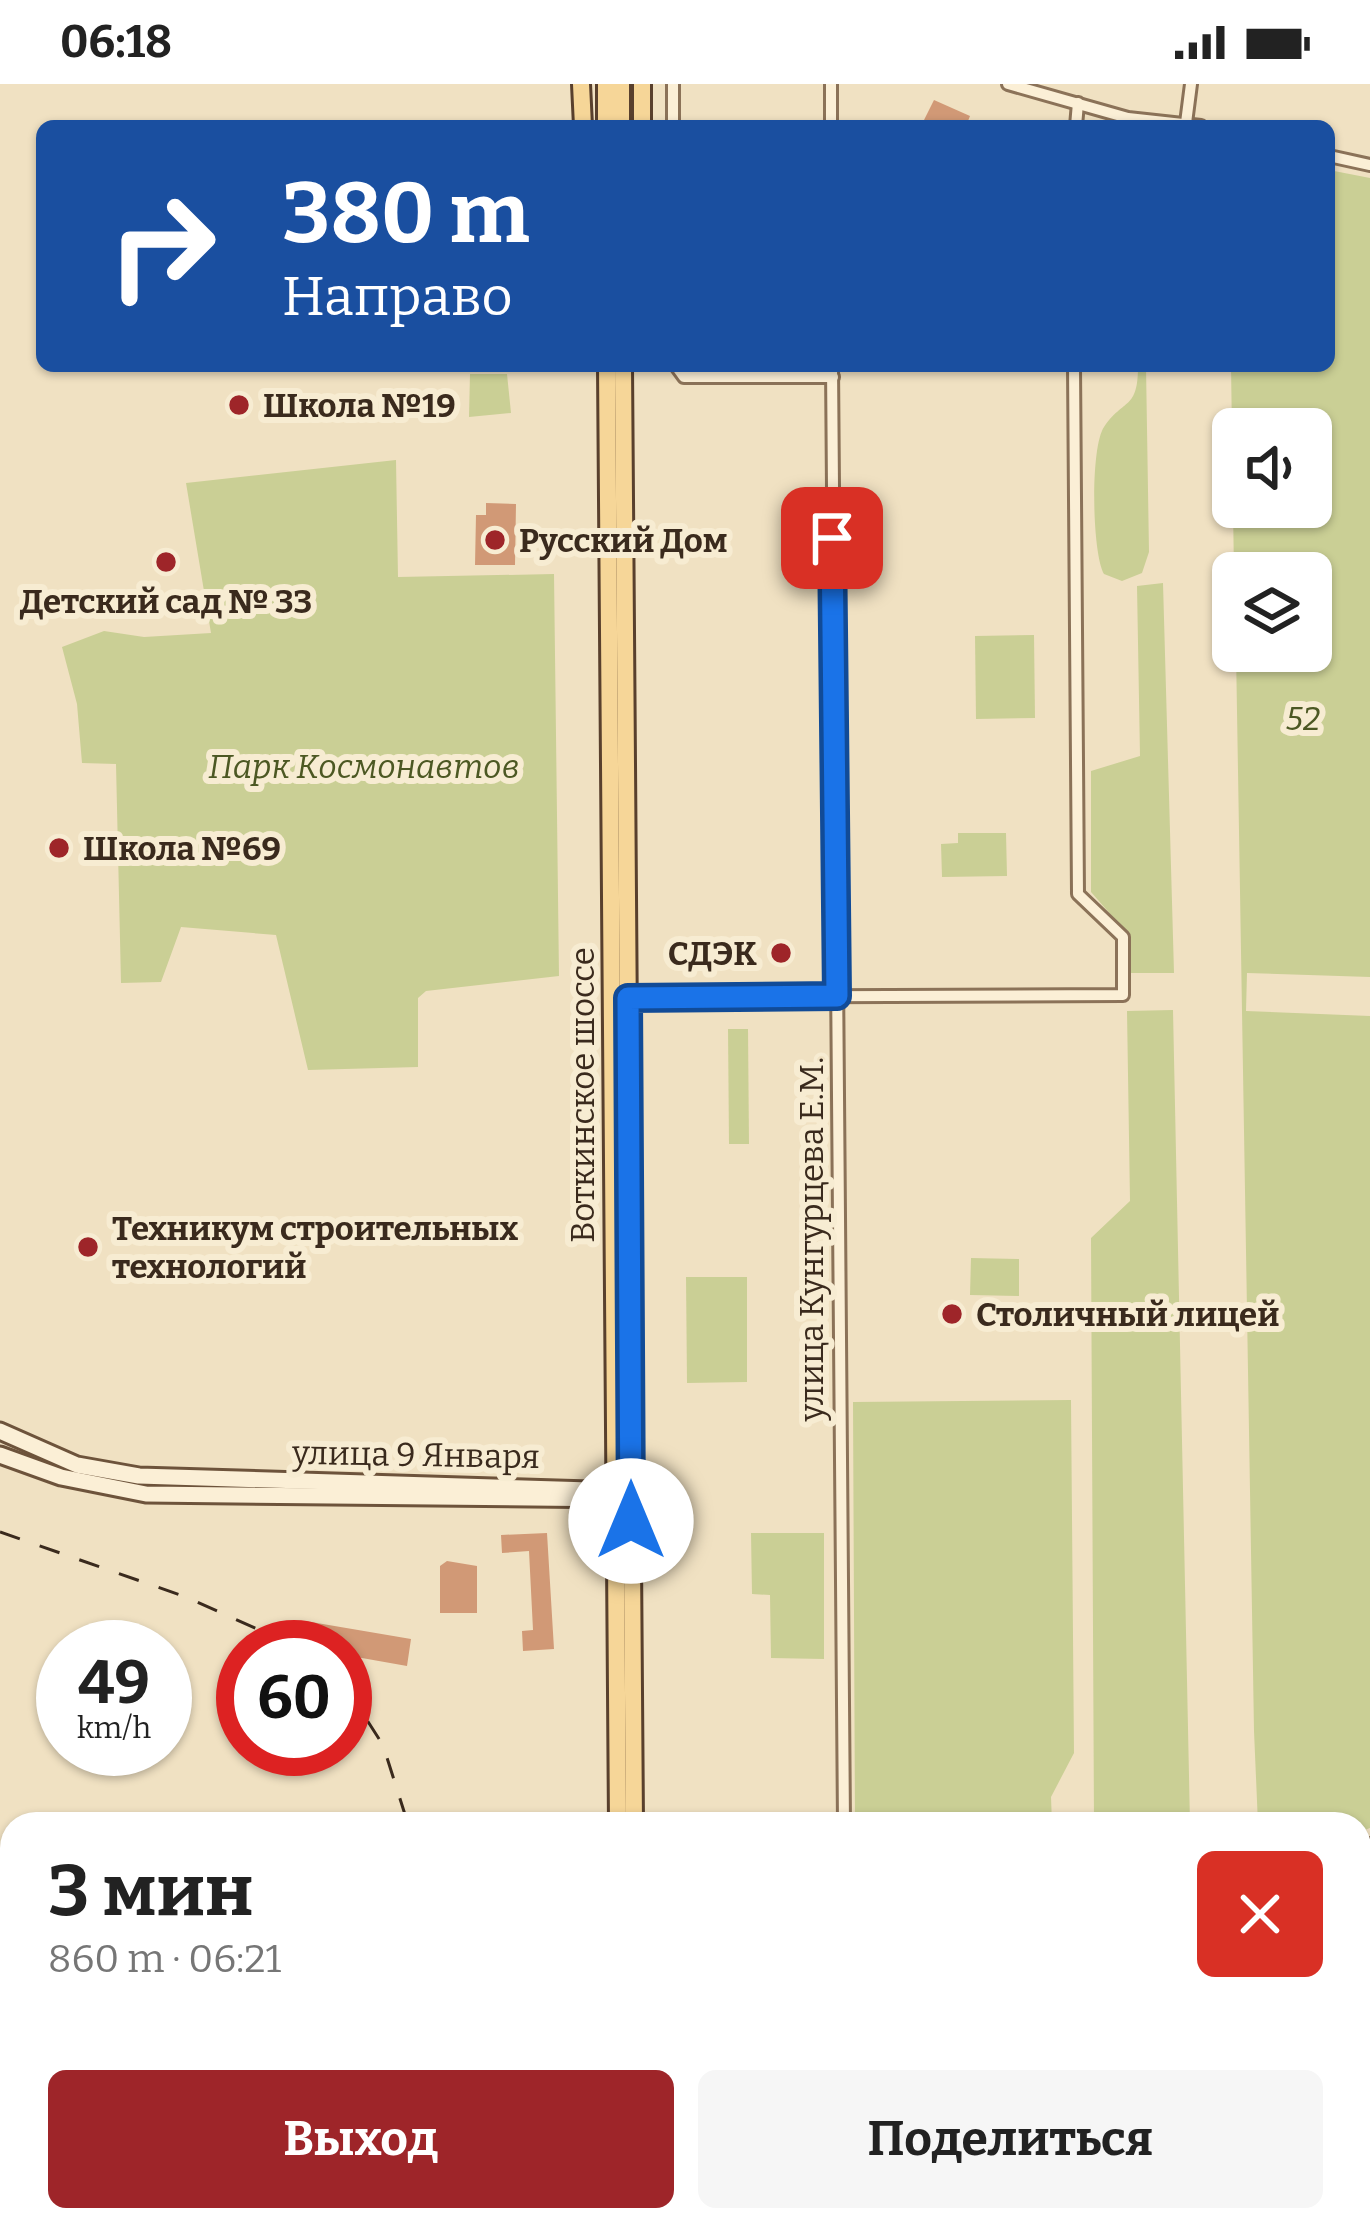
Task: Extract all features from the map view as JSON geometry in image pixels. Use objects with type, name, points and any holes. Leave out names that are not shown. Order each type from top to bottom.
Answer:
[{"type":"main road","points":[[642,84],[642,120]]},
{"type":"main road","points":[[587,120],[607,85]]},
{"type":"main road","points":[[606,120],[607,85]]},
{"type":"main road","points":[[607,85],[619,120]]},
{"type":"main road","name":"Воткинское шоссе","points":[[608,372],[620,1495],[633,1812]]},
{"type":"main road","name":"Воткинское шоссе","points":[[618,1812],[628,998],[623,372]]},
{"type":"main road","name":"улица 9 Января","points":[[0,1431],[46,1453],[112,1473],[237,1490]]},
{"type":"main road","name":"улица 9 Января","points":[[0,1455],[108,1489],[620,1495]]},
{"type":"street","points":[[673,84],[673,120]]},
{"type":"street","points":[[831,84],[831,120]]},
{"type":"street","points":[[1008,84],[1144,120]]},
{"type":"street","points":[[1186,120],[1191,84]]},
{"type":"street","points":[[1077,120],[1078,104]]},
{"type":"street","points":[[1335,157],[1370,165]]},
{"type":"street","points":[[680,372],[684,377],[833,372]]},
{"type":"street","name":"улица Кунгурцева Е.М.","points":[[833,372],[844,1812]]},
{"type":"street","points":[[628,998],[1124,995],[1124,937],[1078,894],[1074,372]]},
{"type":"green space","name":"52","points":[[1335,171],[1370,178],[1370,977],[1247,973],[1246,1011],[1370,1016],[1370,1812],[1257,1812],[1236,672],[1332,672],[1332,552],[1234,552],[1233,528],[1332,528],[1332,408],[1232,408],[1231,372],[1335,372]]},
{"type":"green space","points":[[1138,372],[1146,372],[1149,552],[1142,573],[1122,581],[1104,574],[1100,563],[1096,456],[1104,427],[1133,397]]},
{"type":"green space","points":[[470,374],[507,374],[511,413],[469,417]]},
{"type":"green space","name":"Парк Космонавтов","points":[[396,460],[398,577],[554,574],[559,976],[426,991],[418,998],[418,1067],[308,1070],[276,935],[181,927],[161,982],[121,983],[116,764],[82,763],[77,704],[62,647],[104,631],[144,637],[211,633],[186,483]]},
{"type":"green space","points":[[1163,583],[1174,973],[1127,973],[1126,932],[1091,892],[1091,771],[1140,756],[1137,586]]},
{"type":"green space","points":[[1034,635],[1035,718],[976,719],[975,636]]},
{"type":"green space","points":[[958,833],[1006,833],[1007,876],[942,877],[941,844],[958,843]]},
{"type":"green space","points":[[1173,1010],[1190,1812],[1094,1812],[1091,1238],[1130,1201],[1127,1011]]},
{"type":"green space","points":[[728,1029],[748,1029],[749,1144],[729,1144]]},
{"type":"green space","points":[[971,1258],[1019,1259],[1019,1296],[970,1295]]},
{"type":"green space","points":[[686,1277],[747,1277],[747,1382],[687,1383]]},
{"type":"green space","points":[[1071,1400],[1074,1753],[1051,1797],[1052,1812],[855,1812],[853,1402]]},
{"type":"green space","points":[[751,1533],[824,1533],[824,1659],[771,1658],[770,1595],[752,1594]]},
{"type":"building","points":[[934,100],[970,116],[968,120],[924,120]]},
{"type":"building","name":"Русский Дом","points":[[486,503],[516,504],[515,565],[475,565],[476,515],[486,515]]},
{"type":"building","points":[[547,1533],[554,1649],[523,1651],[522,1631],[533,1630],[529,1551],[502,1553],[501,1535]]},
{"type":"building","points":[[447,1561],[477,1566],[477,1613],[440,1613],[440,1566]]},
{"type":"building","points":[[372,1632],[411,1639],[407,1666],[372,1660]]},
{"type":"railway","points":[[0,1532],[186,1597],[237,1620]]},
{"type":"railway","points":[[372,1728],[383,1745],[404,1812]]},
{"type":"place","name":"Школа №19","points":[[239,405]]},
{"type":"place","name":"Русский Дом","points":[[495,540]]},
{"type":"place","name":"Детский сад № 33","points":[[166,562]]},
{"type":"place","name":"Школа №69","points":[[59,848]]},
{"type":"place","name":"СДЭК","points":[[781,953]]},
{"type":"place","name":"Техникум строительных технологий","points":[[88,1247]]},
{"type":"place","name":"Столичный лицей","points":[[952,1314]]},
{"type":"route","points":[[631,1521],[628,998],[837,996],[832,538]]}]
